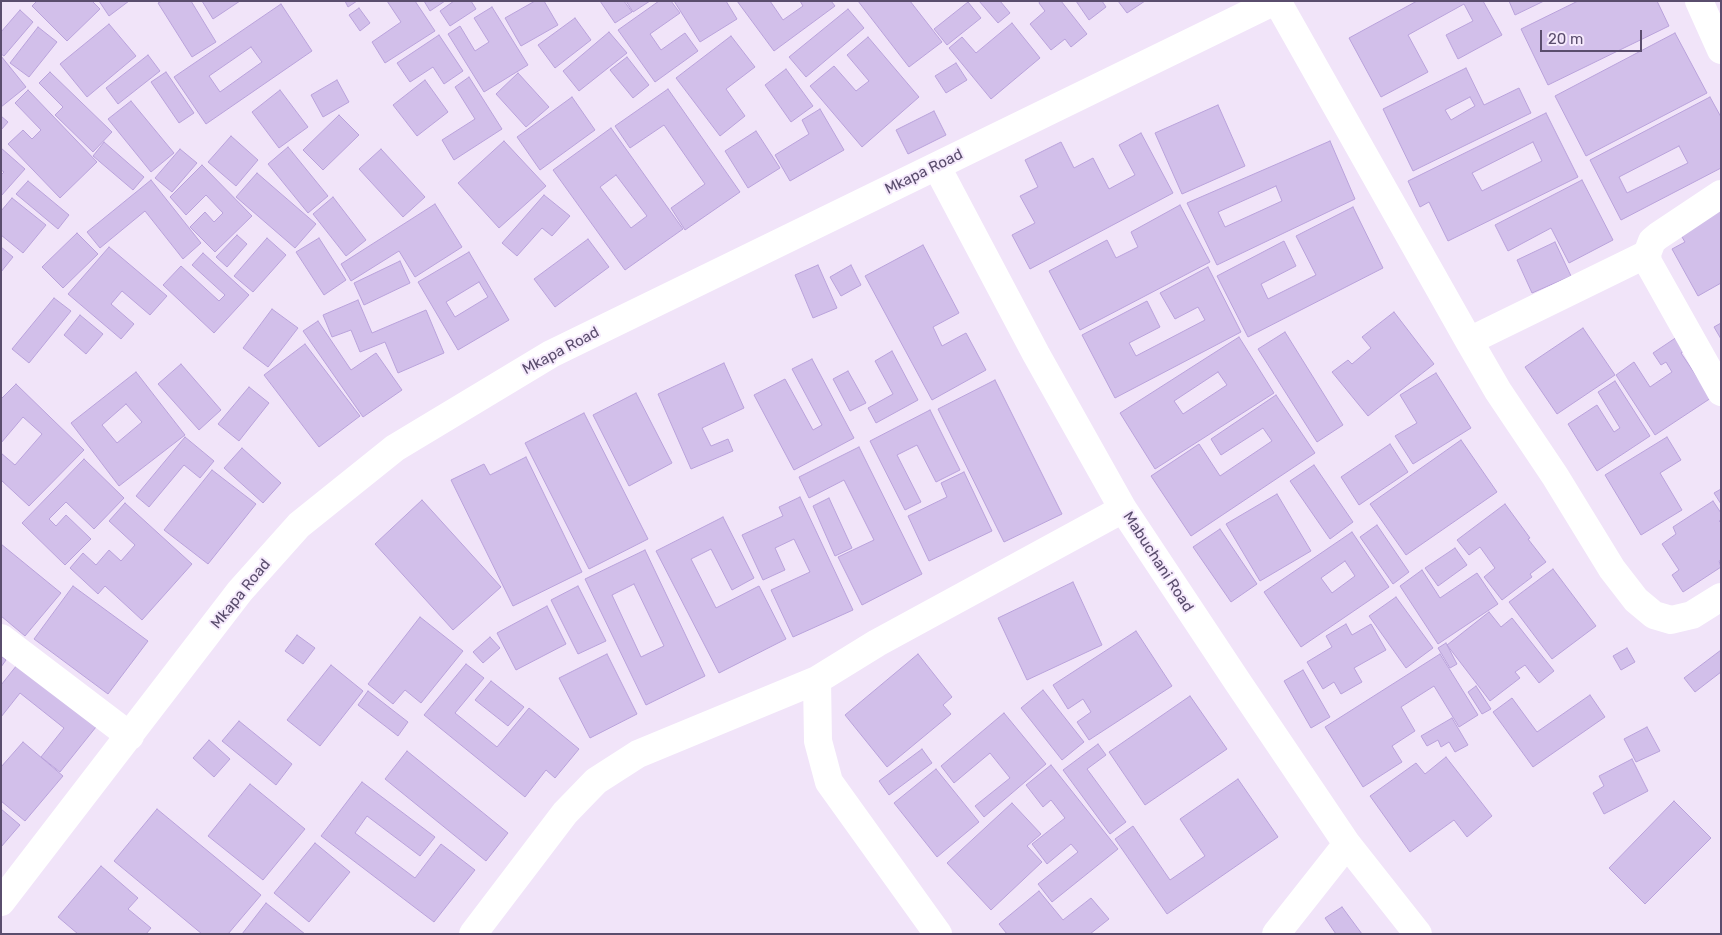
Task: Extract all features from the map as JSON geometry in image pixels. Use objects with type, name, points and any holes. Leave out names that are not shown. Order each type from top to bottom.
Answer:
[{"type":"street","name":"Mkapa Road","points":[[1,902],[240,591],[299,525],[395,448],[551,354],[1276,1]]},
{"type":"street","points":[[1276,1],[1498,391],[1555,476],[1612,569],[1636,600],[1654,615],[1671,620],[1692,615],[1721,597]]},
{"type":"street","points":[[1699,1],[1721,50]]},
{"type":"street","name":"Mabuchani Road","points":[[937,166],[1036,354],[1123,509],[1236,681],[1347,844],[1418,934]]},
{"type":"street","points":[[1721,194],[1658,236],[1652,241],[1646,254],[1648,262],[1721,392]]},
{"type":"street","points":[[1469,341],[1646,254]]},
{"type":"street","points":[[473,934],[565,813],[596,781],[638,754],[817,680],[878,643],[1123,509]]},
{"type":"street","points":[[1,638],[130,736]]},
{"type":"street","points":[[817,680],[818,741],[829,782],[938,934]]},
{"type":"street","points":[[1276,934],[1347,844]]},
{"type":"building","points":[[37,1],[92,1],[100,9],[67,41],[32,6]]},
{"type":"building","points":[[99,1],[129,1],[109,16]]},
{"type":"building","points":[[162,1],[191,1],[216,42],[192,57],[158,3]]},
{"type":"building","points":[[202,1],[240,1],[213,19]]},
{"type":"building","points":[[345,1],[357,1],[348,7]]},
{"type":"building","points":[[387,1],[415,1],[435,31],[385,63],[372,42],[401,22]]},
{"type":"building","points":[[424,1],[445,1],[430,11]]},
{"type":"building","points":[[454,1],[471,1],[476,9],[450,26],[440,11]]},
{"type":"building","points":[[535,1],[544,1],[558,25],[521,46],[505,18]]},
{"type":"building","points":[[600,1],[624,1],[632,12],[615,23]]},
{"type":"building","points":[[626,1],[650,1],[633,12]]},
{"type":"building","points":[[659,1],[671,1],[680,13],[650,34],[661,50],[685,33],[698,51],[655,82],[618,30]]},
{"type":"building","points":[[674,1],[726,1],[737,19],[700,42]]},
{"type":"building","points":[[737,1],[770,1],[783,20],[803,6],[800,1],[831,1],[835,6],[774,51]]},
{"type":"building","points":[[858,1],[910,1],[942,42],[909,67]]},
{"type":"building","points":[[979,1],[1000,1],[1010,13],[998,23]]},
{"type":"building","points":[[1040,1],[1061,1],[1087,34],[1071,47],[1065,39],[1051,50],[1030,24],[1045,11],[1039,3]]},
{"type":"building","points":[[1076,1],[1102,1],[1106,7],[1089,20]]},
{"type":"building","points":[[1118,1],[1145,1],[1127,13]]},
{"type":"building","points":[[1417,1],[1483,1],[1502,35],[1458,59],[1446,35],[1473,21],[1464,4],[1408,35],[1428,72],[1381,97],[1349,38]]},
{"type":"building","points":[[1509,1],[1544,1],[1515,15]]},
{"type":"building","points":[[1578,1],[1657,1],[1669,26],[1548,85],[1521,29]]},
{"type":"building","points":[[968,2],[981,18],[947,45],[934,29]]},
{"type":"building","points":[[281,4],[312,51],[206,124],[174,77]],"holes":[[[251,47],[262,62],[220,92],[209,76]]]},
{"type":"building","points":[[492,7],[528,65],[484,92],[448,34],[460,26],[475,51],[489,42],[474,18]]},
{"type":"building","points":[[359,8],[370,23],[360,31],[349,15]]},
{"type":"building","points":[[848,9],[864,28],[806,77],[789,57]]},
{"type":"building","points":[[20,10],[33,22],[4,56],[1,54],[1,32]]},
{"type":"building","points":[[575,18],[591,40],[555,68],[538,45]]},
{"type":"building","points":[[1012,23],[1040,58],[991,99],[949,48],[962,37],[976,53]]},
{"type":"building","points":[[109,24],[136,56],[87,97],[60,64]]},
{"type":"building","points":[[38,27],[57,42],[29,77],[10,63]]},
{"type":"building","points":[[609,32],[627,53],[579,91],[563,71]]},
{"type":"building","points":[[1675,33],[1707,93],[1586,156],[1555,96]]},
{"type":"building","points":[[439,35],[463,71],[444,84],[433,67],[410,82],[397,63]]},
{"type":"building","points":[[731,36],[755,67],[726,89],[745,116],[720,136],[676,78]]},
{"type":"building","points":[[868,37],[919,97],[862,147],[810,86],[834,66],[856,91],[869,81],[847,55]]},
{"type":"building","points":[[148,55],[160,71],[118,104],[106,88]]},
{"type":"building","points":[[1,56],[26,87],[1,107]]},
{"type":"building","points":[[627,57],[649,85],[633,98],[610,70]]},
{"type":"building","points":[[956,63],[967,80],[946,93],[935,76]]},
{"type":"building","points":[[1466,68],[1484,105],[1519,88],[1531,113],[1413,171],[1383,109]],"holes":[[[1470,97],[1475,106],[1451,120],[1445,110]]]},
{"type":"building","points":[[786,69],[813,106],[791,122],[765,85]]},
{"type":"building","points":[[50,72],[112,132],[93,152],[55,115],[63,107],[39,83]]},
{"type":"building","points":[[166,72],[194,113],[179,123],[151,82]]},
{"type":"building","points":[[518,73],[549,107],[526,127],[496,94]]},
{"type":"building","points":[[469,77],[502,129],[454,160],[442,140],[475,119],[455,87]]},
{"type":"building","points":[[337,80],[349,102],[323,117],[311,95]]},
{"type":"building","points":[[425,80],[448,112],[417,136],[393,105]]},
{"type":"building","points":[[668,89],[740,192],[685,230],[671,208],[705,184],[664,125],[630,148],[615,126]]},
{"type":"building","points":[[28,90],[97,162],[60,198],[8,144],[23,130],[32,139],[41,130],[15,103]]},
{"type":"building","points":[[280,90],[308,127],[279,148],[252,112]]},
{"type":"building","points":[[572,97],[595,130],[540,170],[517,137]]},
{"type":"building","points":[[1710,97],[1721,117],[1721,168],[1621,220],[1590,160]],"holes":[[[1679,146],[1688,163],[1627,193],[1619,177]]]},
{"type":"building","points":[[131,101],[174,153],[151,172],[108,119]]},
{"type":"building","points":[[1218,105],[1245,166],[1182,194],[1155,133]]},
{"type":"building","points":[[820,109],[844,150],[790,181],[775,155],[809,134],[802,120]]},
{"type":"building","points":[[934,111],[946,135],[908,154],[896,130]]},
{"type":"building","points":[[1546,113],[1578,177],[1448,241],[1429,202],[1420,207],[1408,181]],"holes":[[[1533,142],[1542,161],[1482,191],[1472,173]]]},
{"type":"building","points":[[339,115],[359,135],[323,170],[303,150]]},
{"type":"building","points":[[1,116],[8,122],[1,130]]},
{"type":"building","points":[[611,128],[683,229],[625,270],[553,170]],"holes":[[[616,175],[647,216],[631,228],[600,187]]]},
{"type":"building","points":[[756,131],[780,168],[748,188],[725,151]]},
{"type":"building","points":[[1141,133],[1173,193],[1030,269],[1012,235],[1035,223],[1020,196],[1038,187],[1025,160],[1061,142],[1074,168],[1093,158],[1109,189],[1135,175],[1119,145]]},
{"type":"building","points":[[231,136],[258,160],[236,186],[208,162]]},
{"type":"building","points":[[504,141],[546,186],[499,228],[458,183]]},
{"type":"building","points":[[1330,141],[1355,199],[1217,265],[1187,203]],"holes":[[[1276,186],[1282,201],[1225,227],[1218,212]]]},
{"type":"building","points":[[104,142],[144,177],[133,190],[93,156]]},
{"type":"building","points":[[288,147],[328,196],[308,213],[268,164]]},
{"type":"building","points":[[1,148],[25,169],[1,196],[1,175],[4,172],[1,170]]},
{"type":"building","points":[[180,149],[197,163],[172,192],[155,178]]},
{"type":"building","points":[[381,149],[425,197],[403,217],[359,169]]},
{"type":"building","points":[[202,165],[252,216],[215,252],[190,227],[205,212],[214,222],[223,213],[206,195],[186,215],[170,197]]},
{"type":"building","points":[[257,173],[316,224],[295,248],[236,197]]},
{"type":"building","points":[[151,180],[201,243],[183,259],[145,211],[100,248],[87,232]]},
{"type":"building","points":[[1582,180],[1613,240],[1569,263],[1551,228],[1508,251],[1495,225]]},
{"type":"building","points":[[28,181],[69,215],[58,229],[16,194]]},
{"type":"building","points":[[544,195],[570,216],[552,236],[542,228],[517,256],[502,243]]},
{"type":"building","points":[[333,197],[366,240],[346,256],[313,214]]},
{"type":"building","points":[[12,198],[46,225],[23,253],[1,235],[1,211]]},
{"type":"building","points":[[1721,201],[1721,283],[1698,296],[1672,249],[1685,242],[1676,227]]},
{"type":"building","points":[[435,204],[462,247],[415,277],[399,251],[351,281],[341,264]]},
{"type":"building","points":[[1180,205],[1210,262],[1080,330],[1049,271],[1107,240],[1116,258],[1138,247],[1131,232]]},
{"type":"building","points":[[1353,207],[1383,268],[1248,337],[1217,276],[1284,241],[1296,266],[1261,284],[1268,299],[1316,275],[1296,236]]},
{"type":"building","points":[[77,233],[98,254],[63,288],[42,267]]},
{"type":"building","points":[[237,235],[247,244],[227,267],[216,257]]},
{"type":"building","points":[[267,238],[286,255],[253,292],[234,276]]},
{"type":"building","points":[[319,238],[346,280],[324,295],[296,252]]},
{"type":"building","points":[[588,239],[609,267],[555,307],[534,279]]},
{"type":"building","points":[[1555,242],[1571,276],[1532,293],[1517,260]]},
{"type":"building","points":[[923,245],[959,313],[933,327],[942,346],[966,333],[986,370],[932,400],[865,276]]},
{"type":"building","points":[[1,247],[13,257],[1,272]]},
{"type":"building","points":[[109,247],[167,296],[150,315],[122,291],[111,304],[134,324],[121,339],[68,294]]},
{"type":"building","points":[[469,252],[509,320],[458,350],[418,282]],"holes":[[[479,282],[488,297],[455,317],[446,302]]]},
{"type":"building","points":[[203,253],[249,295],[214,333],[163,285],[181,266],[219,301],[225,295],[192,265]]},
{"type":"building","points":[[400,261],[410,283],[364,305],[354,283]]},
{"type":"building","points":[[818,265],[837,308],[813,318],[795,275]]},
{"type":"building","points":[[851,265],[861,285],[841,296],[830,277]]},
{"type":"building","points":[[1208,267],[1241,332],[1115,398],[1082,335],[1147,301],[1160,327],[1129,343],[1136,356],[1205,320],[1198,307],[1175,319],[1160,293]]},
{"type":"building","points":[[54,298],[71,311],[29,363],[12,349]]},
{"type":"building","points":[[358,300],[372,333],[426,310],[444,353],[398,373],[385,342],[360,352],[351,330],[332,337],[323,315]]},
{"type":"building","points":[[272,309],[298,328],[268,367],[243,348]]},
{"type":"building","points":[[1394,312],[1434,364],[1368,416],[1332,372],[1348,360],[1352,364],[1371,348],[1362,337]]},
{"type":"building","points":[[80,315],[103,334],[86,354],[64,335]]},
{"type":"building","points":[[318,321],[351,370],[376,353],[402,390],[363,417],[303,331]]},
{"type":"building","points":[[1721,323],[1721,339],[1714,327]]},
{"type":"building","points":[[1583,328],[1615,375],[1557,414],[1525,367]]},
{"type":"building","points":[[1285,332],[1343,425],[1317,442],[1258,349]]},
{"type":"building","points":[[1680,335],[1688,348],[1681,353],[1711,398],[1655,435],[1616,375],[1634,362],[1650,387],[1672,372],[1666,362],[1661,365],[1653,353]]},
{"type":"building","points":[[1239,337],[1274,393],[1155,469],[1120,413]],"holes":[[[1218,372],[1227,385],[1183,414],[1174,401]]]},
{"type":"building","points":[[305,344],[360,416],[319,447],[264,375]]},
{"type":"building","points":[[892,351],[918,400],[876,423],[868,408],[893,394],[875,361]]},
{"type":"building","points":[[812,359],[854,438],[794,470],[754,395],[785,379],[813,430],[822,425],[792,369]]},
{"type":"building","points":[[724,363],[744,408],[702,428],[711,446],[728,439],[733,451],[691,469],[658,394]]},
{"type":"building","points":[[181,364],[221,410],[199,430],[158,384]]},
{"type":"building","points":[[848,371],[866,403],[850,411],[833,379]]},
{"type":"building","points":[[136,372],[185,435],[119,486],[71,423]],"holes":[[[126,404],[142,422],[117,443],[102,425]]]},
{"type":"building","points":[[1436,373],[1471,428],[1413,464],[1395,436],[1417,423],[1400,395]]},
{"type":"building","points":[[995,380],[1062,514],[1004,542],[938,409]]},
{"type":"building","points":[[1615,381],[1650,436],[1597,471],[1568,424],[1597,405],[1614,432],[1620,428],[1598,392]]},
{"type":"building","points":[[16,384],[84,450],[29,506],[1,480],[1,453],[15,465],[42,434],[23,417],[1,443],[1,399]]},
{"type":"building","points":[[249,387],[269,403],[239,441],[218,424]]},
{"type":"building","points":[[636,393],[672,463],[629,486],[593,415]]},
{"type":"building","points":[[1276,395],[1315,453],[1191,536],[1151,476],[1199,444],[1220,476],[1272,441],[1263,428],[1221,455],[1211,439]]},
{"type":"building","points":[[930,410],[960,470],[936,482],[917,445],[897,455],[921,502],[905,510],[870,441]]},
{"type":"building","points":[[584,413],[648,539],[589,569],[525,443]]},
{"type":"building","points":[[185,437],[214,461],[200,478],[184,465],[149,507],[136,496]]},
{"type":"building","points":[[1667,437],[1681,460],[1660,473],[1682,510],[1641,535],[1605,475]]},
{"type":"building","points":[[1461,440],[1497,492],[1406,555],[1370,504]]},
{"type":"building","points":[[1390,444],[1408,472],[1359,505],[1341,477]]},
{"type":"building","points":[[859,447],[922,574],[862,605],[838,557],[874,540],[844,480],[809,498],[799,477]]},
{"type":"building","points":[[242,448],[281,483],[263,503],[224,468]]},
{"type":"building","points":[[526,457],[582,572],[513,606],[451,480],[484,464],[490,475]]},
{"type":"building","points":[[84,459],[124,498],[94,529],[66,502],[49,519],[56,526],[66,515],[91,539],[65,565],[22,523]]},
{"type":"building","points":[[1314,465],[1353,522],[1330,539],[1290,481]]},
{"type":"building","points":[[212,470],[256,504],[208,564],[164,530]]},
{"type":"building","points":[[964,472],[992,531],[929,561],[908,516],[947,497],[941,483]]},
{"type":"building","points":[[1721,489],[1721,504],[1714,493]]},
{"type":"building","points":[[1277,494],[1311,551],[1260,581],[1226,524]]},
{"type":"building","points":[[800,497],[853,610],[793,637],[771,590],[810,572],[794,539],[775,548],[785,570],[763,580],[742,535],[783,516],[779,507]]},
{"type":"building","points":[[829,498],[852,548],[835,556],[813,506]]},
{"type":"building","points":[[422,500],[501,587],[453,630],[375,544]]},
{"type":"building","points":[[1713,501],[1721,513],[1721,520],[1719,521],[1721,523],[1721,560],[1719,561],[1721,567],[1683,592],[1672,575],[1679,570],[1662,544],[1676,534],[1673,527]]},
{"type":"building","points":[[125,503],[192,564],[142,620],[105,586],[98,594],[70,568],[83,553],[96,565],[109,550],[121,561],[135,545],[109,521]]},
{"type":"building","points":[[1505,504],[1546,562],[1530,574],[1532,577],[1502,600],[1484,577],[1495,568],[1480,547],[1469,555],[1457,540]]},
{"type":"building","points":[[723,517],[754,578],[732,590],[711,549],[691,559],[716,608],[759,586],[786,639],[719,673],[656,551]]},
{"type":"building","points":[[1377,525],[1409,572],[1393,584],[1360,537]]},
{"type":"building","points":[[1220,529],[1257,584],[1231,602],[1193,547]]},
{"type":"building","points":[[1352,532],[1389,587],[1301,647],[1264,592]],"holes":[[[1345,561],[1355,576],[1332,593],[1321,578]]]},
{"type":"building","points":[[1,544],[61,593],[25,636],[1,616]]},
{"type":"building","points":[[1455,548],[1467,565],[1438,586],[1425,568]]},
{"type":"building","points":[[645,550],[705,676],[646,705],[585,579]],"holes":[[[634,584],[664,646],[641,657],[612,595]]]},
{"type":"building","points":[[1553,569],[1596,626],[1552,659],[1509,602]]},
{"type":"building","points":[[1422,570],[1440,598],[1477,573],[1498,604],[1438,644],[1400,586]]},
{"type":"building","points":[[1073,582],[1102,645],[1027,680],[998,618]]},
{"type":"building","points":[[73,586],[148,641],[108,694],[34,639]]},
{"type":"building","points":[[578,586],[606,641],[578,654],[551,600]]},
{"type":"building","points":[[1396,597],[1433,648],[1406,668],[1369,616]]},
{"type":"building","points":[[547,606],[566,644],[516,670],[497,633]]},
{"type":"building","points":[[1489,612],[1501,627],[1512,618],[1554,671],[1539,683],[1525,665],[1515,672],[1520,678],[1490,701],[1447,645]]},
{"type":"building","points":[[420,617],[463,651],[421,703],[405,690],[393,704],[368,684]]},
{"type":"building","points":[[1346,624],[1352,635],[1371,624],[1386,650],[1354,668],[1362,682],[1341,694],[1334,682],[1323,689],[1307,662],[1332,647],[1326,636]]},
{"type":"building","points":[[1136,631],[1172,686],[1089,740],[1077,722],[1091,712],[1083,699],[1068,709],[1053,685]]},
{"type":"building","points":[[297,635],[315,648],[303,664],[285,651]]},
{"type":"building","points":[[490,637],[500,648],[483,663],[473,652]]},
{"type":"building","points":[[1446,643],[1457,664],[1450,668],[1438,648]]},
{"type":"building","points":[[1627,648],[1635,662],[1621,670],[1613,656]]},
{"type":"building","points":[[1721,650],[1721,672],[1695,692],[1684,678]]},
{"type":"building","points":[[607,654],[637,714],[590,738],[559,678]]},
{"type":"building","points":[[918,654],[952,697],[943,705],[951,714],[887,767],[845,715]]},
{"type":"building","points":[[1440,654],[1478,715],[1459,727],[1434,686],[1401,707],[1415,731],[1392,746],[1402,762],[1363,787],[1325,727]]},
{"type":"building","points":[[1,656],[6,660],[1,667]]},
{"type":"building","points":[[21,660],[100,722],[60,772],[41,757],[64,728],[20,693],[1,717],[1,685]]},
{"type":"building","points":[[466,664],[484,678],[455,713],[497,747],[529,708],[579,749],[555,778],[546,770],[525,797],[424,715]]},
{"type":"building","points":[[331,665],[363,691],[320,746],[287,720]]},
{"type":"building","points":[[1303,670],[1330,717],[1311,728],[1284,681]]},
{"type":"building","points":[[491,681],[524,707],[508,726],[475,700]]},
{"type":"building","points":[[1476,686],[1491,709],[1482,714],[1468,692]]},
{"type":"building","points":[[1043,690],[1084,742],[1062,760],[1021,708]]},
{"type":"building","points":[[368,691],[408,722],[398,736],[358,705]]},
{"type":"building","points":[[1590,695],[1605,717],[1533,767],[1493,712],[1512,698],[1537,732]]},
{"type":"building","points":[[1190,696],[1227,749],[1145,805],[1109,752]]},
{"type":"building","points":[[1004,713],[1046,764],[984,817],[975,806],[1010,778],[990,753],[954,783],[941,766]]},
{"type":"building","points":[[1452,718],[1468,745],[1455,752],[1449,742],[1441,747],[1438,740],[1427,746],[1421,736]]},
{"type":"building","points":[[239,721],[292,764],[276,785],[222,741]]},
{"type":"building","points":[[1647,727],[1660,751],[1636,762],[1624,739]]},
{"type":"building","points":[[209,740],[230,759],[214,777],[193,758]]},
{"type":"building","points":[[23,742],[63,776],[25,821],[1,801],[1,767]]},
{"type":"building","points":[[1098,744],[1106,755],[1087,769],[1126,822],[1110,834],[1063,770]]},
{"type":"building","points":[[922,749],[932,763],[889,795],[879,781]]},
{"type":"building","points":[[407,751],[508,833],[486,861],[385,779]]},
{"type":"building","points":[[1446,757],[1492,816],[1467,837],[1454,820],[1410,852],[1370,796],[1416,763],[1425,774]]},
{"type":"building","points":[[1632,759],[1648,791],[1604,814],[1593,793],[1604,786],[1599,776]]},
{"type":"building","points":[[1051,765],[1118,849],[1052,902],[1038,884],[1078,852],[1071,844],[1047,864],[1032,844],[1065,818],[1051,800],[1043,807],[1026,785]]},
{"type":"building","points":[[936,769],[979,822],[937,857],[894,803]]},
{"type":"building","points":[[1238,779],[1278,837],[1167,914],[1115,839],[1133,826],[1170,880],[1205,856],[1180,819]]},
{"type":"building","points":[[362,782],[435,837],[420,856],[367,816],[355,833],[415,878],[441,844],[475,870],[434,922],[321,836]]},
{"type":"building","points":[[250,784],[305,829],[263,880],[208,836]]},
{"type":"building","points":[[1674,801],[1711,838],[1645,904],[1609,868]]},
{"type":"building","points":[[1012,803],[1041,834],[1027,846],[1042,862],[991,910],[947,863]]},
{"type":"building","points":[[1,809],[20,825],[1,847]]},
{"type":"building","points":[[157,809],[261,895],[228,934],[202,934],[114,861]]},
{"type":"building","points":[[315,843],[350,872],[309,922],[274,893]]},
{"type":"building","points":[[101,866],[138,898],[128,909],[151,928],[146,934],[78,934],[58,917]]},
{"type":"building","points":[[1039,891],[1063,920],[1091,898],[1109,919],[1090,934],[1007,934],[999,924]]},
{"type":"building","points":[[266,903],[305,934],[242,934]]},
{"type":"building","points":[[1342,907],[1362,934],[1336,934],[1325,918]]}]
